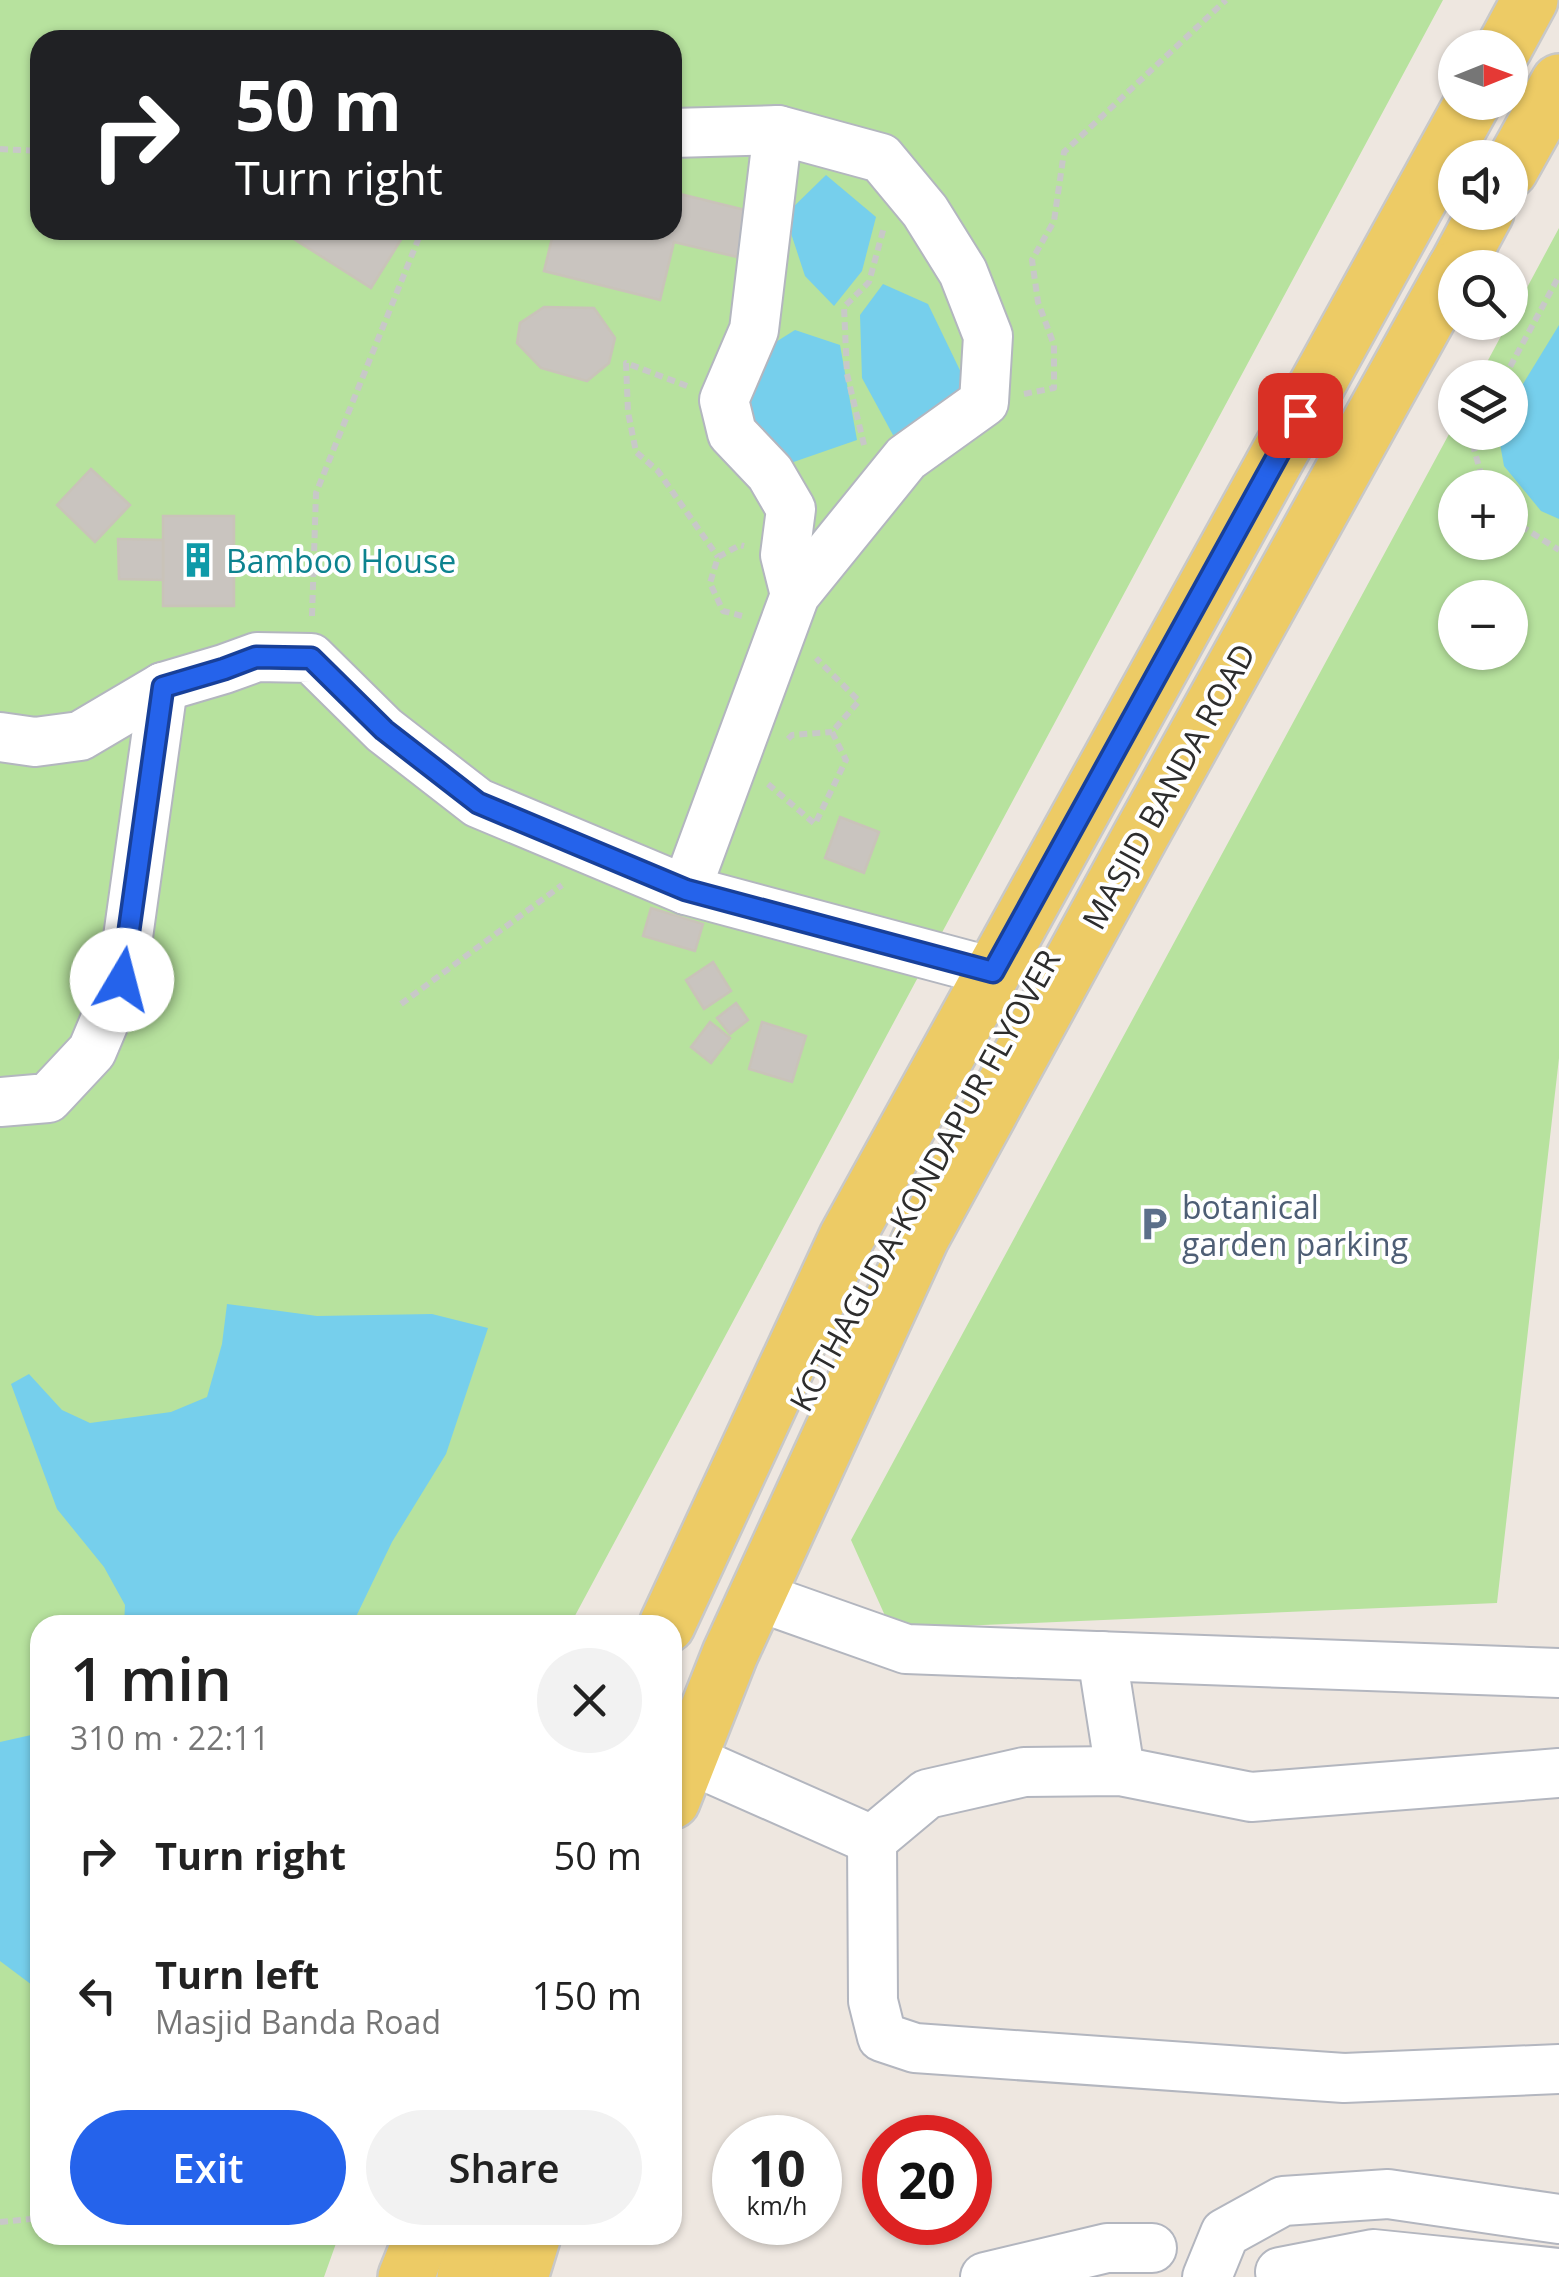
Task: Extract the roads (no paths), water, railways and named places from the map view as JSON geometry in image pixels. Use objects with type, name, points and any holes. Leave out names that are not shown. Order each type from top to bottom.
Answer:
[{"type":"main road","points":[[1514,30],[1530,0]]},
{"type":"main road","points":[[1527,140],[1559,82]]},
{"type":"main road","name":"MASJID BANDA ROAD","points":[[672,1615],[847,1236],[1463,120]]},
{"type":"main road","name":"MASJID BANDA ROAD","points":[[682,1749],[730,1654],[921,1238],[1438,300]]},
{"type":"main road","name":"KOTHAGUDA-KONDAPUR FLYOVER","points":[[682,1741],[728,1562],[817,1363],[1062,927],[1141,834]]},
{"type":"main road","points":[[406,2277],[419,2245]]},
{"type":"main road","points":[[465,2277],[476,2245]]},
{"type":"main road","points":[[520,2277],[529,2245]]},
{"type":"street","points":[[682,133],[778,130],[881,158],[924,211],[963,272],[988,336],[984,402],[906,458],[789,610],[686,890]]},
{"type":"street","points":[[778,130],[754,330],[724,400],[732,434],[770,473],[791,509],[784,556],[789,610]]},
{"type":"street","points":[[0,737],[35,742],[80,736],[163,687],[256,657],[311,658],[384,730],[478,803],[686,890],[993,972]]},
{"type":"street","points":[[0,1102],[48,1098],[92,1051],[122,980],[163,687]]},
{"type":"street","points":[[756,1596],[906,1649],[1559,1673]]},
{"type":"street","points":[[1102,1656],[1120,1771]]},
{"type":"street","points":[[682,1759],[872,1840]]},
{"type":"street","points":[[872,1840],[927,1794],[1024,1772],[1120,1771],[1251,1797],[1559,1773]]},
{"type":"street","points":[[872,1840],[872,2001],[882,2037],[915,2048],[1344,2078],[1559,2069]]},
{"type":"street","points":[[1207,2277],[1225,2233],[1283,2202],[1388,2194],[1559,2219]]},
{"type":"street","points":[[1225,2233],[1256,2250],[1279,2274],[1373,2254],[1559,2273]]},
{"type":"street","points":[[985,2277],[1107,2248],[1152,2248]]},
{"type":"water","points":[[826,175],[876,217],[862,271],[834,306],[805,276],[785,215]]},
{"type":"water","points":[[883,284],[928,304],[969,389],[940,429],[893,435],[862,378],[860,315]]},
{"type":"water","points":[[1559,325],[1559,519],[1541,511],[1528,495],[1528,470],[1507,470],[1504,466],[1501,450],[1528,450],[1528,376]]},
{"type":"water","points":[[795,330],[840,345],[857,440],[782,466],[742,410],[763,350]]},
{"type":"water","points":[[227,1304],[317,1316],[432,1314],[488,1328],[446,1454],[392,1542],[357,1615],[124,1615],[125,1605],[104,1567],[57,1509],[11,1384],[29,1374],[62,1410],[90,1423],[171,1412],[207,1397],[222,1344]]},
{"type":"water","points":[[30,1735],[30,1984],[0,1961],[0,1742]]},
{"type":"place","name":"Bamboo House","points":[[198,560]]},
{"type":"place","name":"botanical garden parking","points":[[1154,1224]]}]
